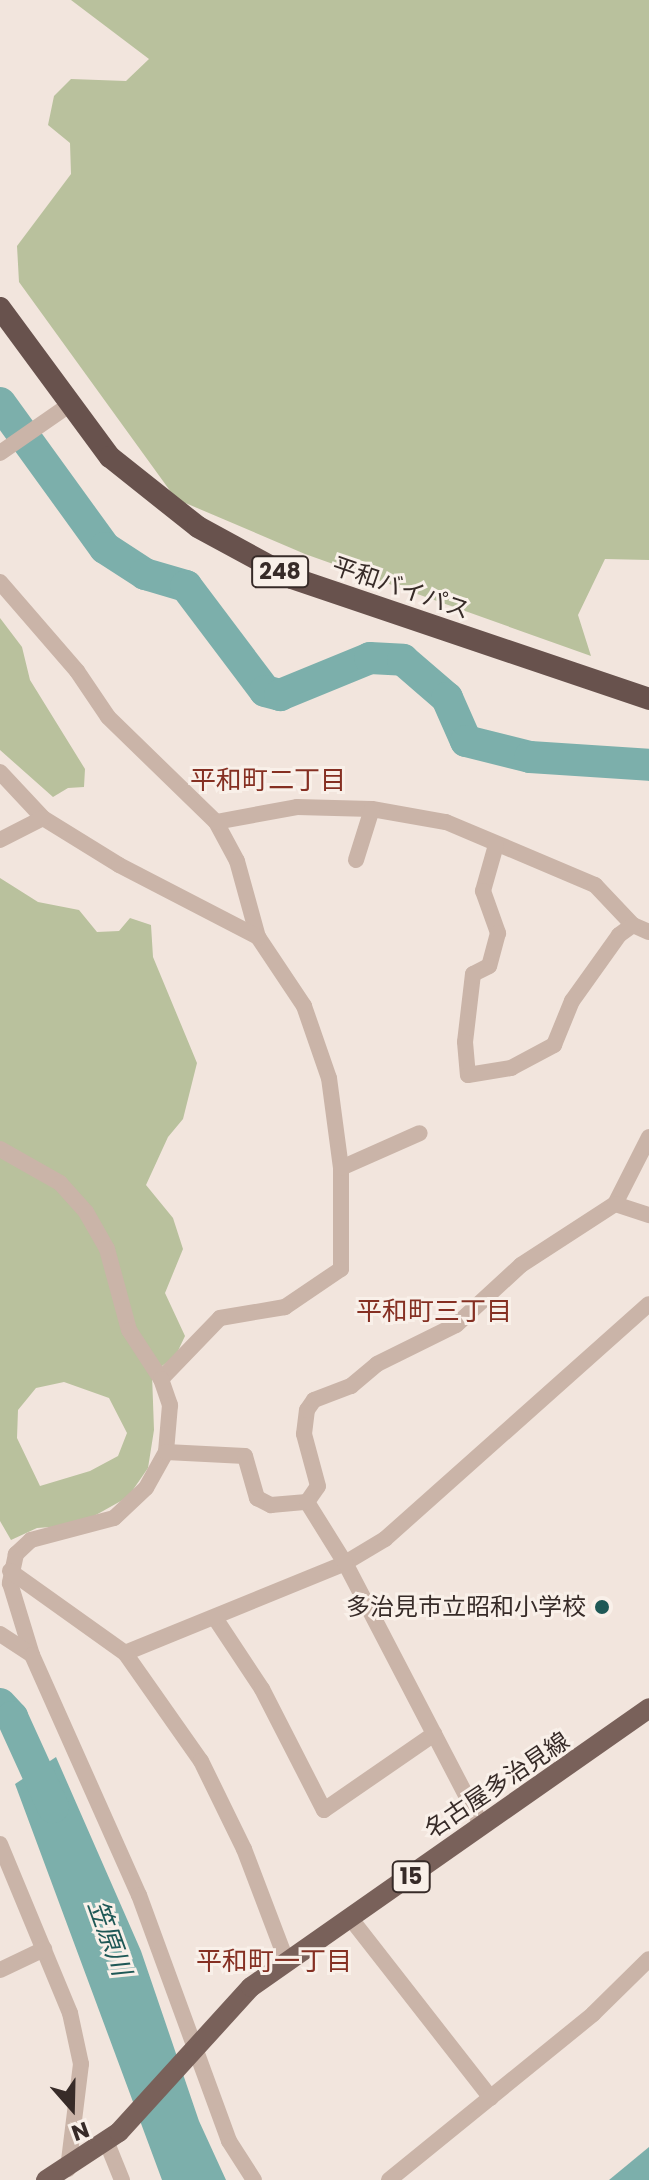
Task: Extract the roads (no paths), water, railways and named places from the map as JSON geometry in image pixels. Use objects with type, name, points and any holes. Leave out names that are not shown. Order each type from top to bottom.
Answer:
[{"type":"highway","name":"平和バイパス","points":[[0,308],[110,457],[156,497],[247,556],[333,593],[649,699]]},
{"type":"main road","name":"名古屋多治見線","points":[[54,2177],[113,2138],[251,1987],[649,1708]]},
{"type":"street","points":[[0,453],[69,405]]},
{"type":"street","points":[[0,582],[77,671],[108,717],[216,822],[237,861],[258,937],[304,1006],[329,1078],[341,1168],[341,1269],[285,1307],[220,1318],[161,1379]]},
{"type":"street","points":[[0,772],[43,818],[119,865],[258,937]]},
{"type":"street","points":[[216,822],[297,807],[372,809],[446,822],[595,885],[641,929]]},
{"type":"street","points":[[356,860],[372,809]]},
{"type":"street","points":[[0,840],[43,818]]},
{"type":"street","points":[[496,845],[483,891],[498,933],[489,966],[473,974],[465,1042],[468,1075],[511,1068],[554,1045],[572,1001],[619,935],[641,929]]},
{"type":"street","points":[[341,1168],[420,1133]]},
{"type":"street","points":[[307,1502],[318,1486],[304,1434],[314,1400],[351,1386],[377,1364],[456,1325],[521,1265],[615,1204],[649,1137]]},
{"type":"street","points":[[0,1149],[60,1183],[86,1212],[107,1249],[129,1330],[161,1379],[170,1405],[166,1452],[146,1488],[114,1518],[31,1540],[16,1554],[10,1571],[32,1655],[139,1895],[191,2055],[229,2141],[254,2180]]},
{"type":"street","points":[[615,1204],[649,1215]]},
{"type":"street","points":[[125,1653],[345,1563],[385,1539],[649,1304]]},
{"type":"street","points":[[166,1452],[245,1456],[257,1498],[271,1505],[307,1502]]},
{"type":"street","points":[[307,1502],[345,1563],[482,1826]]},
{"type":"street","points":[[10,1571],[125,1653],[201,1761],[244,1849],[287,1962]]},
{"type":"street","points":[[215,1618],[262,1689],[324,1810],[434,1734]]},
{"type":"street","points":[[0,1634],[32,1655]]},
{"type":"street","points":[[0,1844],[70,2013],[81,2064],[54,2177]]},
{"type":"street","points":[[351,1919],[491,2098]]},
{"type":"street","points":[[0,1970],[44,1949]]},
{"type":"street","points":[[389,2180],[593,2014],[649,1959]]},
{"type":"street","points":[[113,2138],[122,2180]]},
{"type":"water","points":[[56,1757],[141,1951],[199,2121],[226,2180],[162,2180],[15,1784]]},
{"type":"water","points":[[649,2147],[649,2180],[609,2180]]},
{"type":"waterway","points":[[0,403],[105,548],[145,574],[186,586],[265,691],[280,695],[370,658],[403,660],[447,698],[466,741],[530,757],[649,765]]},
{"type":"waterway","name":"笠原川","points":[[0,1704],[12,1717],[53,1807]]},
{"type":"place","name":"多治見市立昭和小学校","points":[[602,1607]]},
{"type":"district","name":"平和町二丁目","points":[[268,781]]},
{"type":"district","name":"平和町三丁目","points":[[434,1312]]},
{"type":"district","name":"平和町一丁目","points":[[274,1962]]}]
